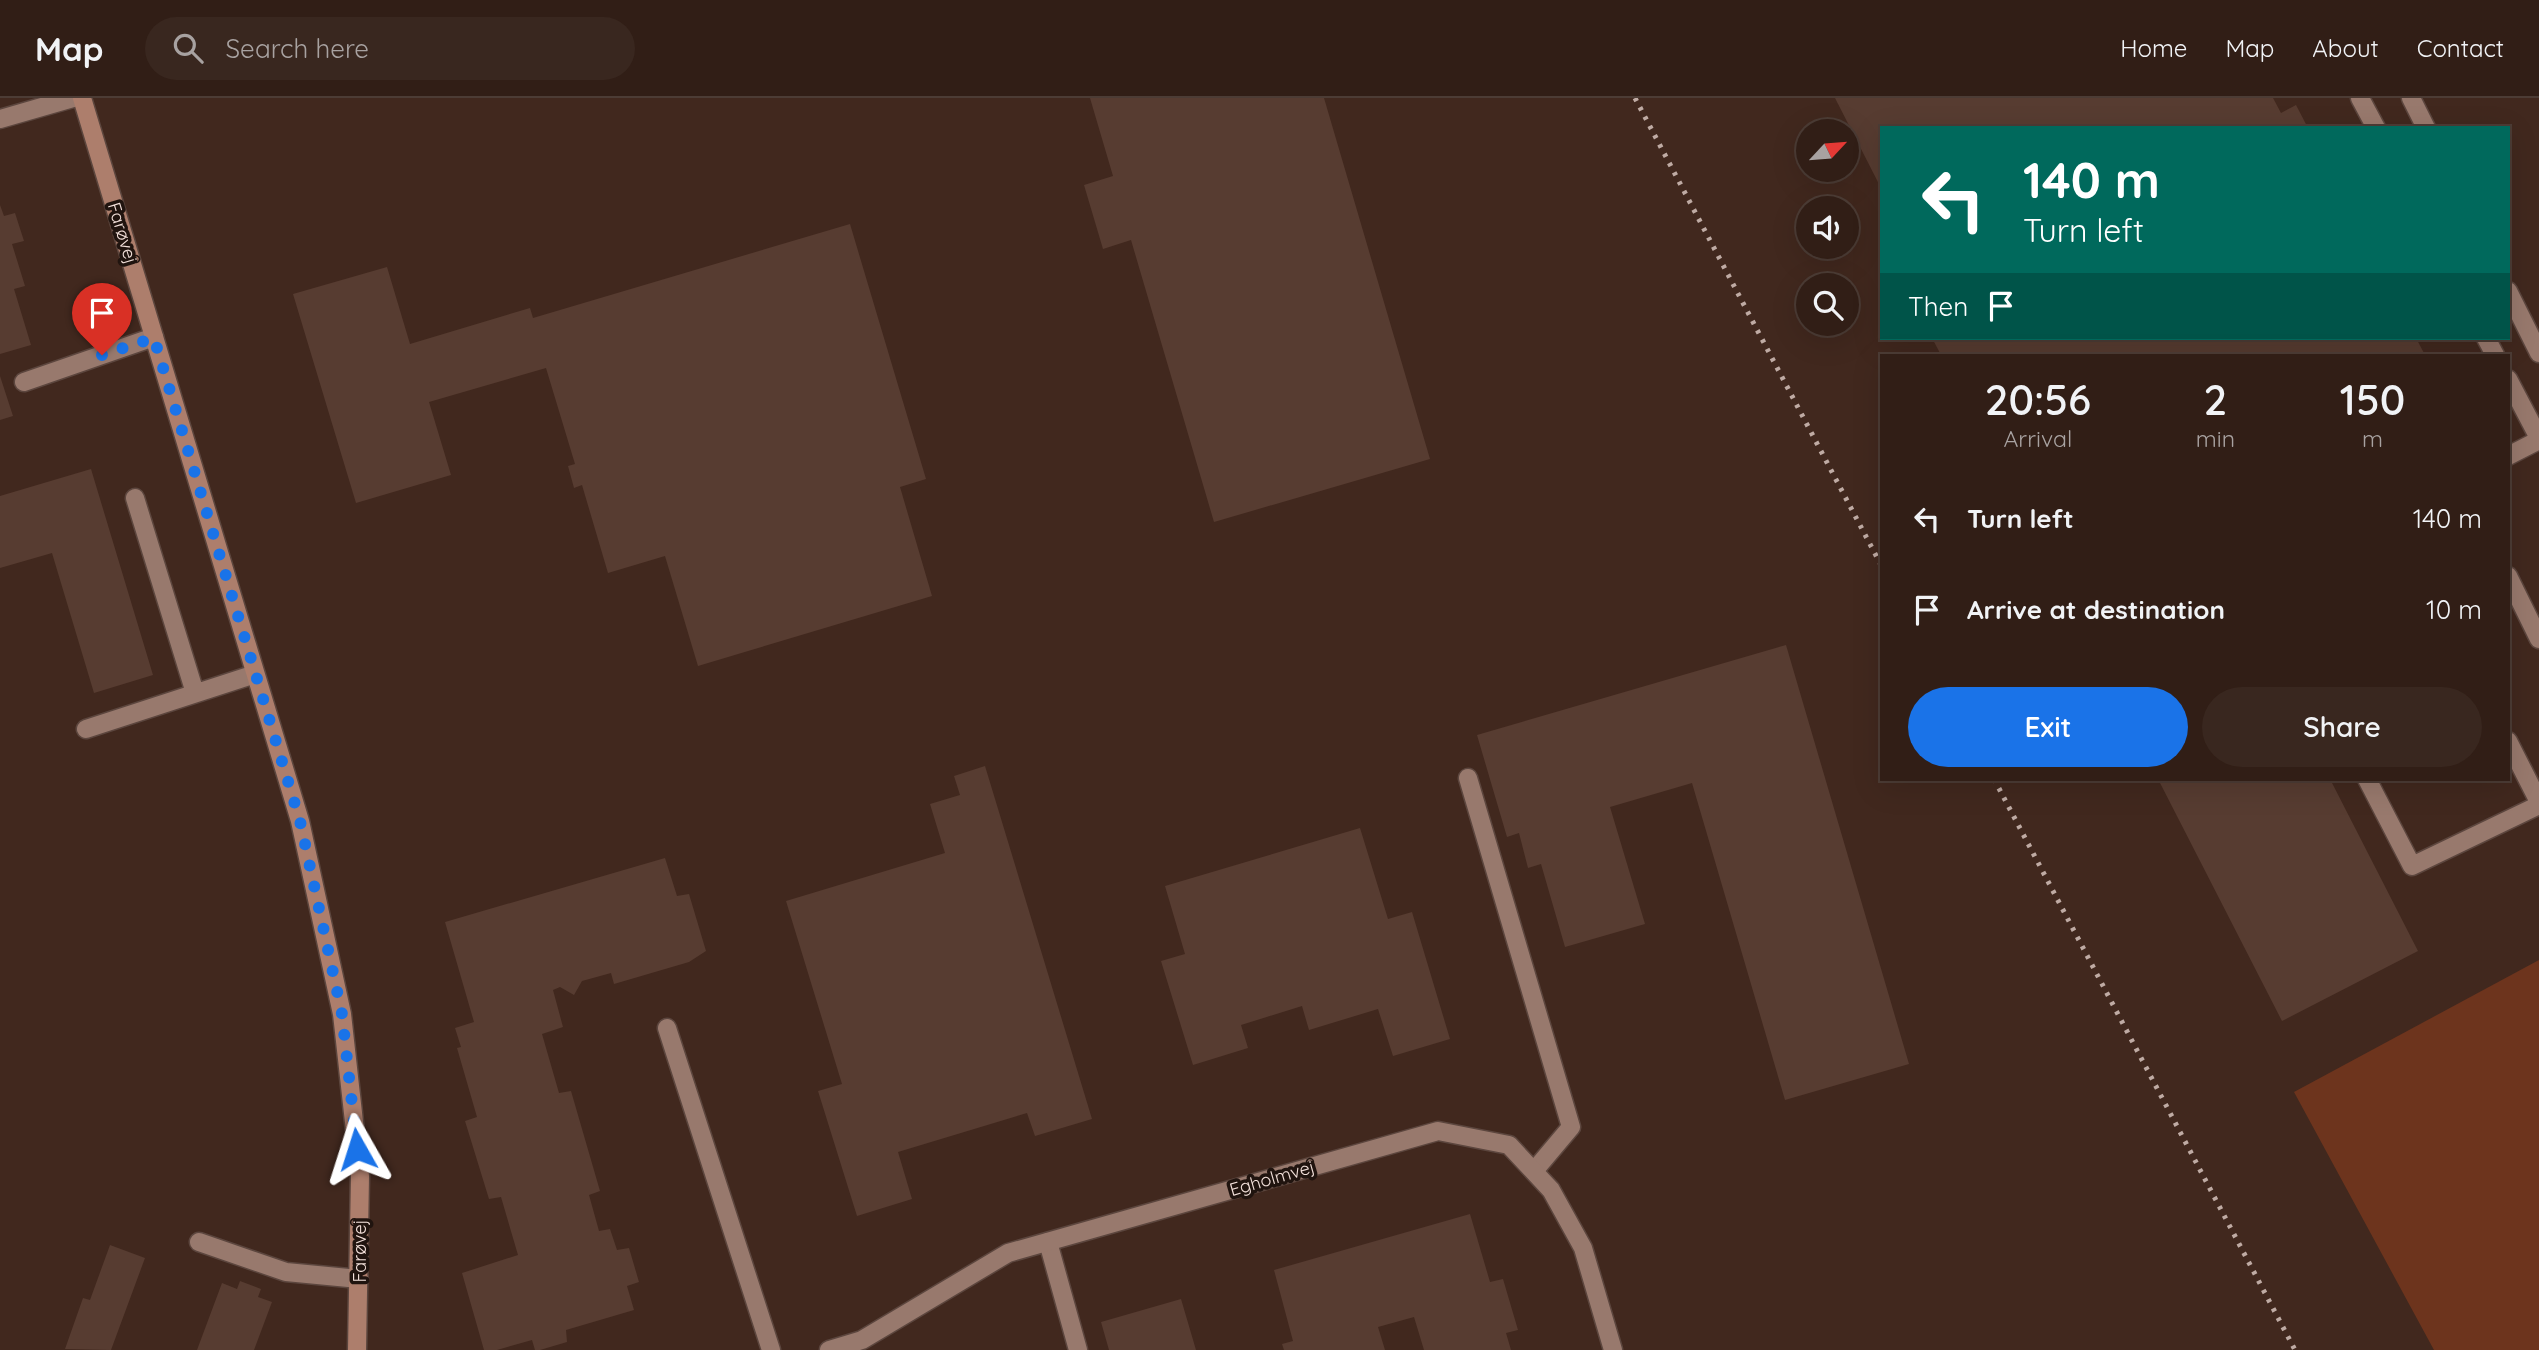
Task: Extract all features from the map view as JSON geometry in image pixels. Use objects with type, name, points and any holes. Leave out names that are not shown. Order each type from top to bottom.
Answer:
[{"type":"street","points":[[0,119],[73,98]]},
{"type":"street","name":"Farøvej","points":[[82,98],[300,821],[342,1014],[360,1176],[357,1350]]},
{"type":"street","points":[[2360,98],[2375,126]]},
{"type":"street","points":[[2411,98],[2425,126]]},
{"type":"street","points":[[2510,295],[2539,353]]},
{"type":"street","points":[[24,382],[154,338]]},
{"type":"street","points":[[2510,383],[2539,439],[2510,455]]},
{"type":"street","points":[[135,498],[195,692]]},
{"type":"street","points":[[2510,580],[2539,639]]},
{"type":"street","points":[[86,729],[255,674]]},
{"type":"street","points":[[2368,781],[2412,866],[2539,804],[2510,745]]},
{"type":"street","points":[[1468,778],[1571,1127],[1534,1171]]},
{"type":"street","points":[[667,1028],[771,1350]]},
{"type":"street","name":"Egholmvej","points":[[829,1350],[864,1345],[1008,1253],[1438,1131],[1509,1145],[1551,1190],[1583,1248],[1613,1350]]},
{"type":"street","points":[[199,1242],[286,1272],[359,1279]]},
{"type":"street","points":[[1048,1242],[1078,1350]]},
{"type":"shaded area","points":[[2539,960],[2539,1350],[2434,1350],[2294,1092]]},
{"type":"building","points":[[1090,98],[1324,98],[1430,459],[1214,522],[1131,240],[1103,249],[1084,185],[1113,176]]},
{"type":"building","points":[[1835,98],[2273,98],[2281,113],[2296,105],[2307,126],[1880,126],[1880,186],[1859,145],[1859,119],[1846,119]]},
{"type":"building","points":[[0,205],[4,216],[15,213],[24,241],[12,244],[25,286],[14,289],[31,345],[0,354]]},
{"type":"building","points":[[850,224],[926,479],[900,487],[932,596],[698,666],[665,556],[608,573],[582,485],[574,488],[568,466],[575,464],[546,368],[429,402],[451,475],[356,503],[293,294],[387,267],[410,344],[530,308],[533,318]]},
{"type":"building","points":[[1933,340],[2417,340],[2424,354],[1940,354]]},
{"type":"building","points":[[0,376],[13,416],[0,420]]},
{"type":"building","points":[[91,469],[153,675],[94,693],[52,553],[0,568],[0,496]]},
{"type":"building","points":[[1786,645],[1909,1064],[1785,1100],[1692,783],[1610,807],[1645,924],[1565,947],[1541,864],[1528,868],[1519,833],[1507,837],[1477,735]]},
{"type":"building","points":[[985,766],[1092,1119],[1035,1136],[1027,1113],[898,1152],[912,1199],[857,1216],[818,1091],[842,1084],[786,901],[945,853],[930,804],[960,795],[954,776]]},
{"type":"building","points":[[2159,781],[2331,781],[2418,951],[2282,1021]]},
{"type":"building","points":[[1360,828],[1388,919],[1412,912],[1450,1039],[1393,1056],[1378,1009],[1309,1030],[1302,1006],[1241,1025],[1248,1048],[1193,1065],[1161,961],[1185,954],[1165,886]]},
{"type":"building","points":[[665,858],[677,896],[689,894],[706,951],[689,962],[614,984],[611,973],[582,981],[574,995],[560,987],[553,990],[563,1027],[542,1034],[559,1093],[571,1091],[600,1191],[589,1195],[599,1231],[610,1229],[617,1250],[629,1248],[639,1282],[627,1286],[634,1310],[566,1330],[567,1342],[540,1350],[535,1350],[532,1340],[497,1350],[484,1350],[462,1273],[518,1255],[501,1197],[489,1199],[465,1121],[477,1117],[457,1048],[461,1047],[455,1028],[474,1022],[445,922]]},
{"type":"building","points":[[1470,1214],[1490,1282],[1503,1279],[1518,1330],[1506,1333],[1511,1350],[1424,1350],[1414,1317],[1378,1327],[1385,1350],[1284,1350],[1282,1344],[1293,1341],[1274,1270]]},
{"type":"building","points":[[110,1245],[145,1258],[111,1350],[65,1349],[83,1298],[90,1300]]},
{"type":"building","points":[[240,1281],[261,1289],[258,1297],[272,1302],[254,1350],[197,1350],[222,1283],[237,1289]]},
{"type":"building","points":[[1181,1299],[1196,1350],[1109,1350],[1101,1322]]},
{"type":"railway","points":[[1635,98],[1880,563]]},
{"type":"railway","points":[[1995,781],[2295,1350]]},
{"type":"route","points":[[102,355],[154,338],[300,821],[342,1014],[357,1149]]}]
